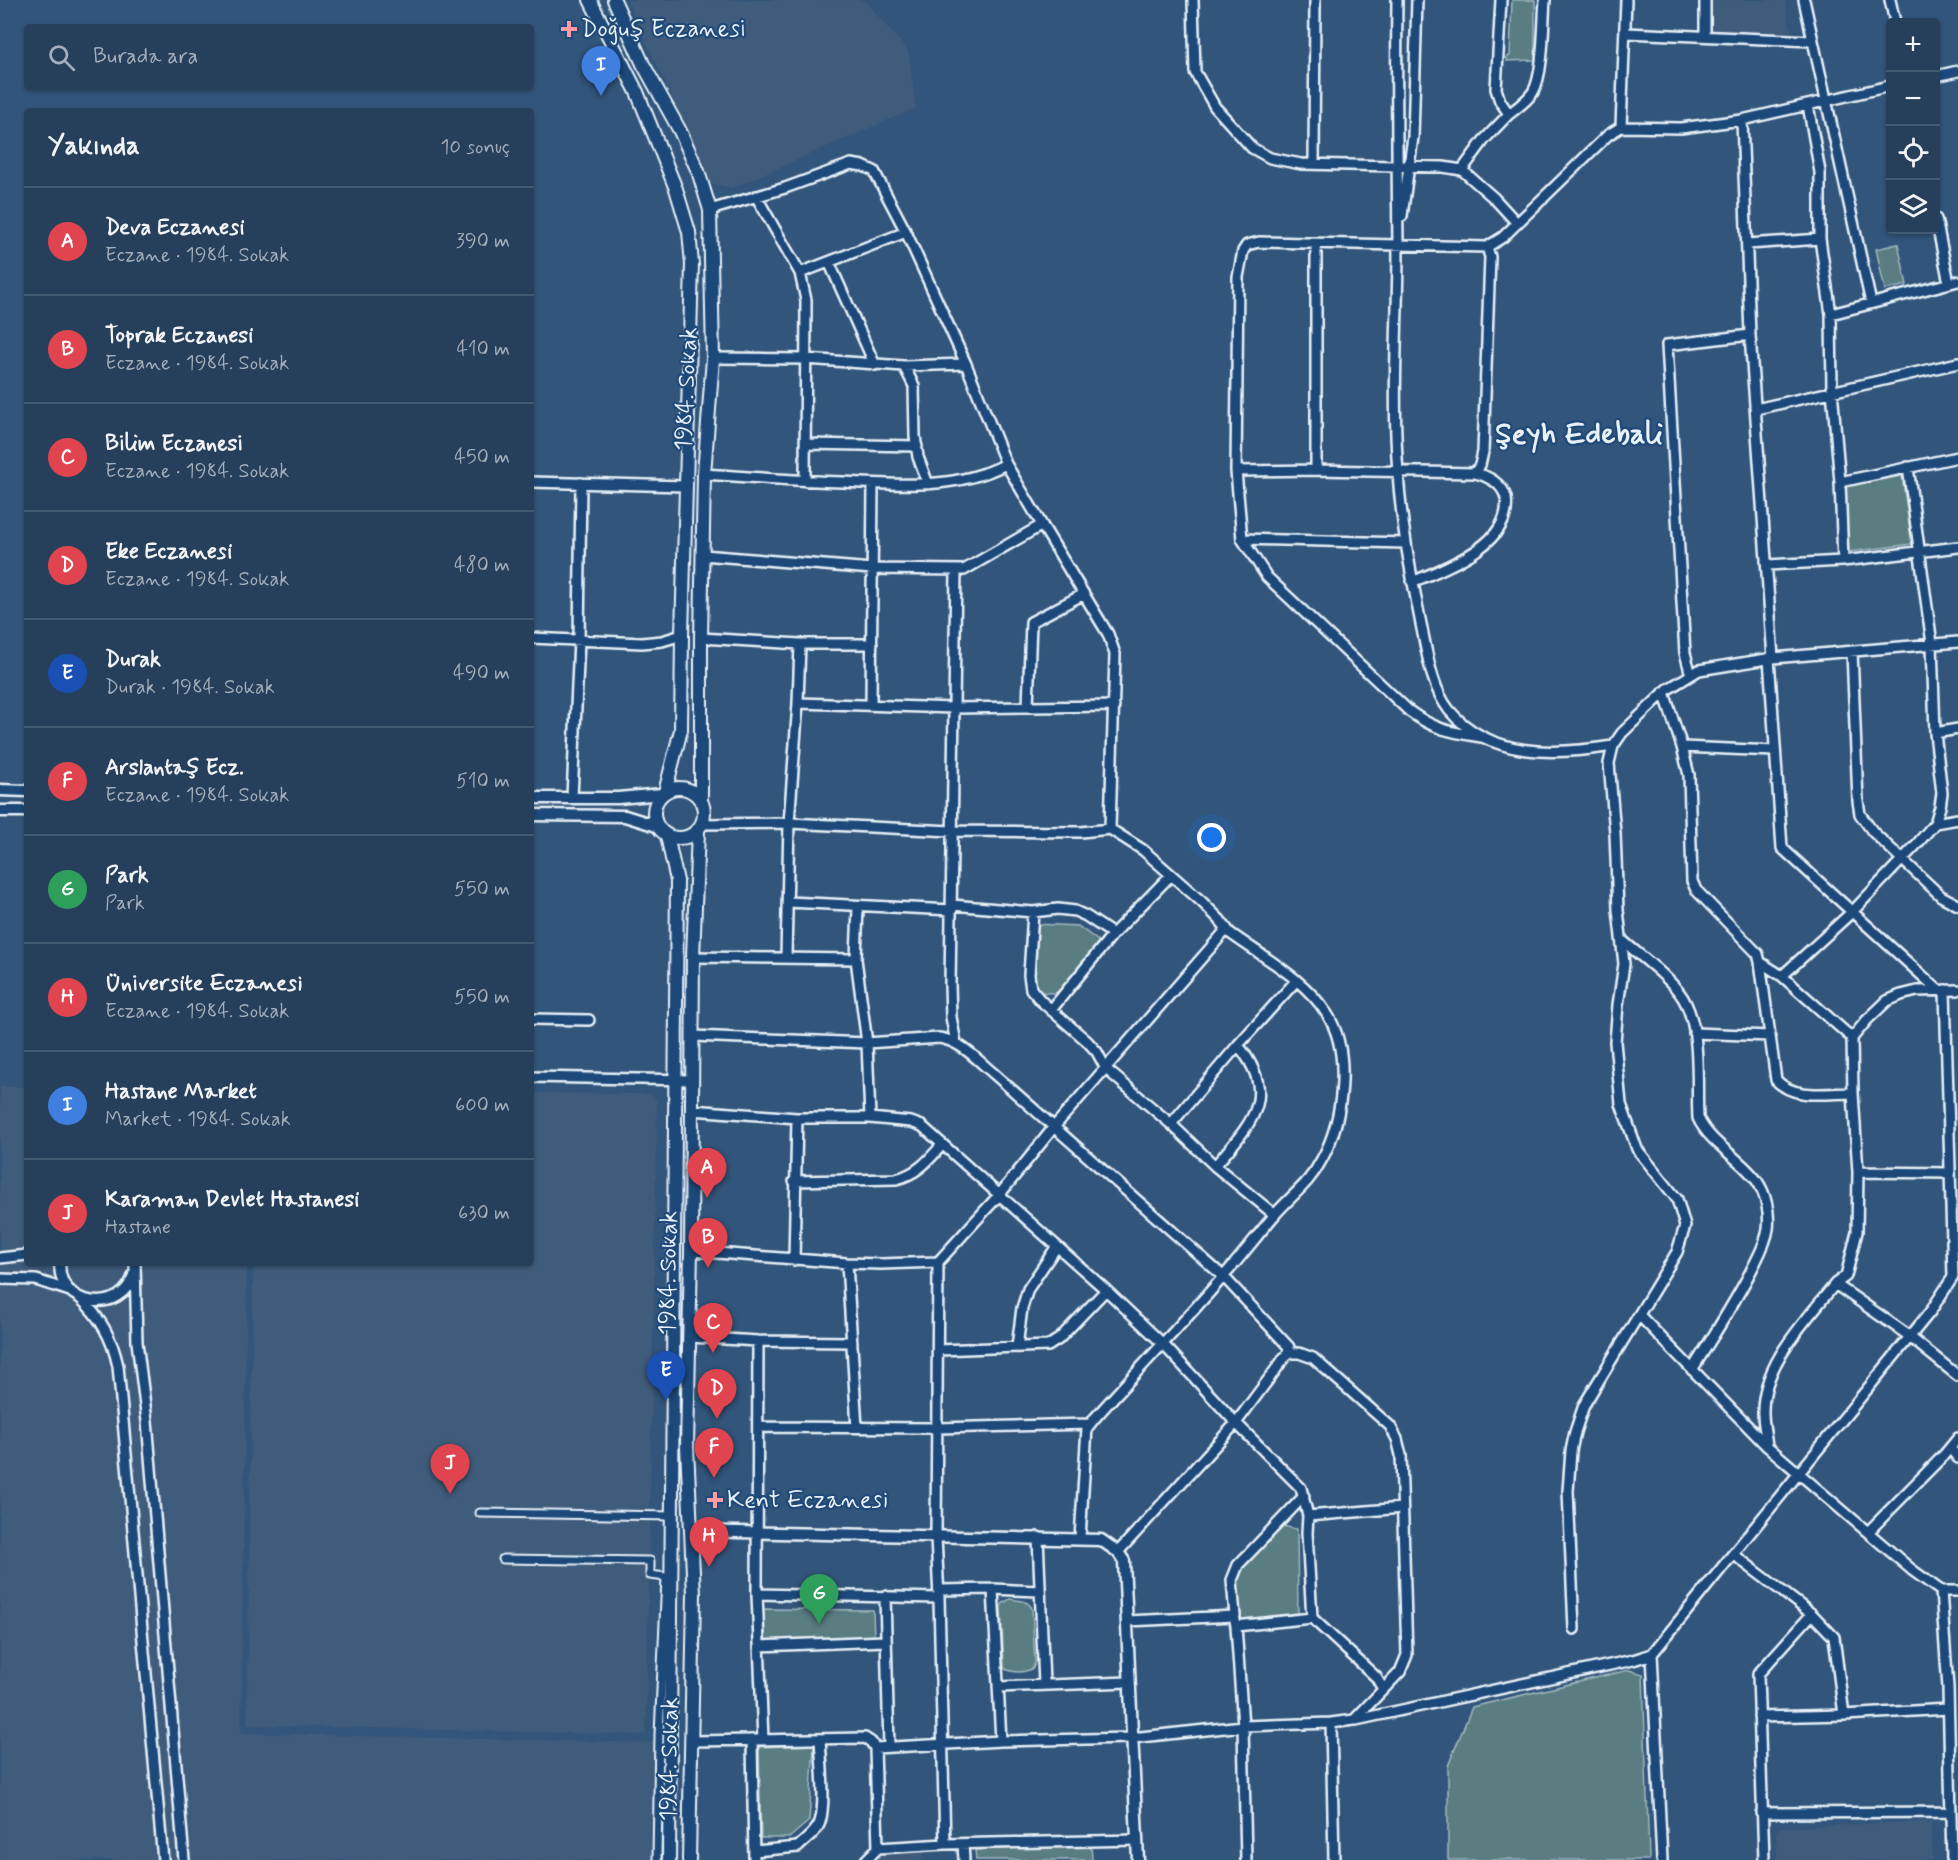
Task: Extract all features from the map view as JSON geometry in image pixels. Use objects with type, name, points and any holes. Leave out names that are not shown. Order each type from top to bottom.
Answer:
[{"type":"main road","points":[[590,0],[637,92],[676,189],[689,232],[691,248],[681,635],[681,730],[664,793]]},
{"type":"main road","name":"1984. Sokak","points":[[614,0],[643,64],[680,131],[698,171],[710,210],[713,358],[704,474],[701,638],[702,801]]},
{"type":"main road","points":[[691,248],[711,247]]},
{"type":"main road","points":[[673,788],[682,788],[697,795],[702,801],[704,808],[700,828],[684,838],[675,839],[667,836],[657,825],[653,814],[654,805],[664,793],[673,788]]},
{"type":"main road","name":"1984. Sokak","points":[[689,1860],[694,1594],[687,1447],[693,957],[700,828]]},
{"type":"main road","points":[[667,836],[677,881],[669,1860]]},
{"type":"street","points":[[1193,0],[1195,72],[1215,106],[1252,148],[1270,158],[1301,164],[1443,167],[1462,170],[1494,198],[1517,223]]},
{"type":"street","points":[[1314,164],[1315,0]]},
{"type":"street","points":[[1397,0],[1397,471],[1412,582],[1434,681],[1441,698],[1460,720],[1481,737]]},
{"type":"street","points":[[1398,245],[1413,137],[1417,0]]},
{"type":"street","points":[[1501,0],[1496,89],[1500,101],[1509,114]]},
{"type":"street","points":[[1462,170],[1484,140],[1532,94],[1536,86],[1540,71],[1545,0]]},
{"type":"street","points":[[1621,127],[1626,0]]},
{"type":"street","points":[[1705,0],[1705,36]]},
{"type":"street","points":[[1804,0],[1870,303]]},
{"type":"street","points":[[1890,0],[1894,18]]},
{"type":"street","points":[[1626,33],[1813,41]]},
{"type":"street","points":[[1940,75],[1958,71]]},
{"type":"street","points":[[1613,746],[1577,752],[1539,751],[1506,746],[1481,737],[1443,731],[1427,724],[1409,711],[1267,577],[1242,539],[1236,471],[1238,277],[1243,251],[1247,245],[1259,242],[1487,247],[1503,237],[1608,135],[1621,127],[1681,128],[1742,120],[1886,87]]},
{"type":"street","points":[[1808,105],[1821,172],[1820,238],[1831,314],[1832,390],[1840,482],[1843,561]]},
{"type":"street","points":[[875,1748],[1001,1741],[1131,1738],[1243,1726],[1331,1723],[1354,1720],[1652,1654],[1930,1312],[1955,1276],[1942,990],[1782,848],[1775,752],[1767,565],[1750,335],[1742,120]]},
{"type":"street","points":[[710,210],[851,164],[874,171],[906,232],[966,364],[1006,464],[1108,634],[1115,654],[1110,829]]},
{"type":"street","points":[[756,196],[800,273],[806,300],[805,481]]},
{"type":"street","points":[[800,273],[906,232]]},
{"type":"street","points":[[1831,314],[1953,282],[1939,234]]},
{"type":"street","points":[[1748,244],[1820,238]]},
{"type":"street","points":[[1316,244],[1316,470]]},
{"type":"street","points":[[1476,473],[1482,452],[1490,257],[1487,247]]},
{"type":"street","points":[[829,262],[875,365]]},
{"type":"street","points":[[1691,675],[1685,653],[1667,345],[1750,335]]},
{"type":"street","points":[[713,358],[806,359],[904,366],[966,364]]},
{"type":"street","points":[[1756,409],[1958,363]]},
{"type":"street","points":[[904,366],[914,386],[915,436],[928,484]]},
{"type":"street","points":[[806,444],[917,446]]},
{"type":"street","points":[[1840,482],[1958,457]]},
{"type":"street","points":[[704,474],[805,481],[928,484],[976,477],[1006,464]]},
{"type":"street","points":[[1782,976],[1852,912],[1935,823],[1942,793],[1935,733],[1932,644],[1908,467]]},
{"type":"street","points":[[1236,471],[1476,473],[1500,485],[1505,494],[1506,503],[1503,520],[1496,535],[1446,568],[1412,582]]},
{"type":"street","points":[[534,482],[685,486]]},
{"type":"street","points":[[572,798],[579,640],[581,483]]},
{"type":"street","points":[[871,705],[873,484]]},
{"type":"street","points":[[703,555],[872,569],[964,570],[1042,525]]},
{"type":"street","points":[[1242,539],[1406,543]]},
{"type":"street","points":[[1767,565],[1843,561],[1958,547]]},
{"type":"street","points":[[956,570],[951,1017],[956,1043]]},
{"type":"street","points":[[1028,707],[1031,622],[1084,594]]},
{"type":"street","points":[[534,638],[654,642],[681,635]]},
{"type":"street","points":[[701,638],[800,644],[872,644]]},
{"type":"street","points":[[1574,1629],[1568,1491],[1573,1441],[1584,1405],[1677,1252],[1685,1226],[1677,1199],[1637,1149],[1621,1104],[1615,1042],[1624,964],[1618,910],[1609,763],[1613,746],[1622,733],[1664,692],[1699,670],[1771,658],[1958,642]]},
{"type":"street","points":[[786,957],[789,823],[800,644]]},
{"type":"street","points":[[1852,651],[1860,814],[1873,832],[1941,896],[1958,905]]},
{"type":"street","points":[[1664,692],[1689,775],[1693,852],[1692,881],[1696,890],[1758,954],[1776,1080],[1782,1087],[1793,1092],[1853,1093]]},
{"type":"street","points":[[798,703],[954,708],[1114,706]]},
{"type":"street","points":[[1935,733],[1958,729]]},
{"type":"street","points":[[1682,747],[1775,752]]},
{"type":"street","points":[[0,790],[24,791]]},
{"type":"street","points":[[534,798],[640,798],[664,793]]},
{"type":"street","points":[[0,811],[24,811]]},
{"type":"street","points":[[534,815],[625,816],[657,825]]},
{"type":"street","points":[[1935,823],[1958,819]]},
{"type":"street","points":[[700,828],[789,823],[952,831],[1081,832],[1110,829],[1143,850],[1202,902],[1227,929],[1313,995],[1328,1015],[1338,1039],[1342,1061],[1342,1082],[1331,1139],[1323,1158],[1309,1181],[1275,1215],[1224,1276],[1087,1428],[1080,1538]]},
{"type":"street","points":[[1051,1010],[1113,934],[1170,876]]},
{"type":"street","points":[[788,902],[858,907],[1033,912],[1058,909],[1086,916],[1113,934]]},
{"type":"street","points":[[858,907],[856,959],[867,1043],[870,1118]]},
{"type":"street","points":[[1033,912],[1029,975],[1031,989],[1087,1041],[1097,1052],[1106,1069],[1171,1124],[1215,1166],[1275,1215]]},
{"type":"street","points":[[945,1844],[936,1537],[938,1262],[1000,1194],[1054,1127],[1227,929]]},
{"type":"street","points":[[1622,940],[1670,982],[1682,996],[1691,1016],[1694,1033],[1698,1118],[1702,1126],[1738,1159],[1760,1186],[1767,1204],[1768,1228],[1762,1250],[1692,1370]]},
{"type":"street","points":[[693,957],[856,959]]},
{"type":"street","points":[[1760,962],[1782,976],[1852,1038]]},
{"type":"street","points":[[1171,1124],[1296,981]]},
{"type":"street","points":[[1767,1446],[1763,1413],[1765,1396],[1775,1366],[1786,1347],[1834,1284],[1846,1276],[1857,1232],[1858,1172],[1852,1038],[1887,1001],[1917,990],[1958,990]]},
{"type":"street","points":[[534,1019],[590,1020]]},
{"type":"street","points":[[1694,1033],[1770,1036]]},
{"type":"street","points":[[693,1036],[867,1043],[939,1038],[956,1043],[1224,1276],[1289,1347],[1288,1353],[1236,1423],[1118,1552]]},
{"type":"street","points":[[1215,1166],[1247,1126],[1257,1107],[1259,1097],[1256,1072],[1251,1061],[1238,1045]]},
{"type":"street","points":[[534,1077],[692,1080]]},
{"type":"street","points":[[1947,1089],[1958,1089]]},
{"type":"street","points":[[692,1110],[797,1118],[870,1118],[911,1122],[921,1126],[1058,1246],[1162,1343],[1236,1423],[1301,1488],[1308,1516],[1312,1618],[1376,1677],[1383,1689]]},
{"type":"street","points":[[794,1260],[797,1118]]},
{"type":"street","points":[[794,1181],[896,1179],[908,1176],[926,1164],[942,1145]]},
{"type":"street","points":[[1858,1172],[1950,1173]]},
{"type":"street","points":[[1017,1347],[1022,1308],[1028,1288],[1058,1246]]},
{"type":"street","points":[[691,1251],[847,1263],[938,1262]]},
{"type":"street","points":[[0,1258],[24,1255]]},
{"type":"street","points":[[847,1263],[857,1428]]},
{"type":"street","points":[[61,1266],[63,1280],[70,1291]]},
{"type":"street","points":[[80,1298],[92,1302],[105,1302],[116,1297],[129,1285],[135,1266]]},
{"type":"street","points":[[135,1266],[137,1342],[147,1420],[184,1860]]},
{"type":"street","points":[[0,1279],[36,1280],[70,1291],[94,1311],[106,1329],[113,1346],[118,1366],[163,1860]]},
{"type":"street","points":[[1834,1284],[1909,1337],[1958,1376]]},
{"type":"street","points":[[938,1350],[1048,1346],[1059,1339],[1106,1290]]},
{"type":"street","points":[[1639,1315],[1767,1446],[1912,1570],[1941,1591],[1958,1591]]},
{"type":"street","points":[[690,1337],[758,1341],[852,1342]]},
{"type":"street","points":[[758,1341],[757,1594],[763,1740]]},
{"type":"street","points":[[1288,1353],[1299,1353],[1313,1358],[1390,1426],[1397,1439],[1401,1455],[1407,1655],[1400,1672],[1354,1720]]},
{"type":"street","points":[[759,1427],[937,1428],[1090,1424]]},
{"type":"street","points":[[1868,1532],[1958,1438]]},
{"type":"street","points":[[1950,1448],[1958,1458]]},
{"type":"street","points":[[1246,1860],[1243,1726],[1232,1580],[1238,1565],[1304,1496]]},
{"type":"street","points":[[1308,1516],[1402,1508]]},
{"type":"street","points":[[480,1513],[673,1516]]},
{"type":"street","points":[[692,1531],[1080,1538],[1101,1540],[1118,1552],[1124,1561],[1138,1860]]},
{"type":"street","points":[[1038,1538],[1044,1684]]},
{"type":"street","points":[[1733,1554],[1812,1614],[1834,1637],[1844,1715]]},
{"type":"street","points":[[503,1559],[650,1561],[650,1575],[666,1577],[659,1735],[657,1860]]},
{"type":"street","points":[[757,1594],[885,1596],[993,1589],[1039,1591]]},
{"type":"street","points":[[993,1589],[1001,1741]]},
{"type":"street","points":[[1941,1591],[1953,1688],[1948,1709],[1952,1860]]},
{"type":"street","points":[[885,1596],[889,1747]]},
{"type":"street","points":[[1764,1860],[1758,1674],[1812,1614]]},
{"type":"street","points":[[1127,1621],[1312,1618]]},
{"type":"street","points":[[759,1646],[885,1641]]},
{"type":"street","points":[[1652,1654],[1662,1860]]},
{"type":"street","points":[[998,1688],[1044,1684],[1129,1682]]},
{"type":"street","points":[[1759,1717],[1948,1709]]},
{"type":"street","points":[[1331,1723],[1334,1860]]},
{"type":"street","points":[[692,1740],[865,1738],[872,1742],[875,1748],[878,1848]]},
{"type":"street","points":[[752,1740],[754,1856],[798,1847],[817,1828],[820,1821],[822,1792],[820,1739]]},
{"type":"street","points":[[1761,1813],[1950,1812]]},
{"type":"street","points":[[866,1860],[878,1848],[945,1844],[1137,1840]]},
{"type":"street","points":[[963,1844],[964,1860]]},
{"type":"shaded area","points":[[627,0],[864,0],[908,51],[916,108],[732,188],[712,184]]},
{"type":"shaded area","points":[[1710,0],[1785,0],[1791,33],[1709,32]]},
{"type":"shaded area","points":[[0,1087],[24,1087],[24,1266],[247,1266],[241,1733],[656,1743],[653,1860],[0,1860]]},
{"type":"shaded area","points":[[534,1093],[650,1094],[657,1102],[646,1735],[247,1725],[253,1266],[534,1266]]},
{"type":"shaded area","points":[[1931,1821],[1933,1860],[1777,1860],[1776,1834],[1780,1828]]},
{"type":"shaded area","points":[[923,1852],[923,1860],[870,1860],[874,1855]]},
{"type":"green space","points":[[1512,0],[1535,0],[1535,60],[1507,61],[1507,57],[1510,56]]},
{"type":"green space","points":[[1898,244],[1907,285],[1885,290],[1876,249]]},
{"type":"green space","points":[[1902,476],[1912,544],[1848,552],[1846,486]]},
{"type":"green space","points":[[1035,924],[1078,926],[1101,943],[1060,991],[1054,993],[1037,992],[1033,987]]},
{"type":"green space","points":[[1282,1526],[1297,1529],[1298,1614],[1242,1619],[1237,1612],[1237,1575]]},
{"type":"green space","points":[[1010,1599],[1026,1602],[1032,1609],[1035,1663],[1033,1668],[1023,1672],[1005,1669],[1004,1665],[1001,1607]]},
{"type":"green space","points":[[763,1609],[873,1610],[874,1639],[766,1644]]},
{"type":"green space","points":[[1629,1670],[1643,1674],[1649,1860],[1448,1860],[1448,1766],[1472,1707]]},
{"type":"green space","points":[[814,1745],[809,1821],[789,1838],[761,1838],[759,1747]]},
{"type":"green space","points":[[1091,1845],[1092,1860],[976,1860],[975,1850]]},
{"type":"place","name":"Doğuş Eczanesi","points":[[569,29]]},
{"type":"place","name":"Hastane Market","points":[[601,96]]},
{"type":"place","name":"Deva Eczanesi","points":[[707,1198]]},
{"type":"place","name":"Toprak Eczanesi","points":[[708,1268]]},
{"type":"place","name":"Bilim Eczanesi","points":[[713,1353]]},
{"type":"place","name":"Durak","points":[[666,1401]]},
{"type":"place","name":"Eke Eczanesi","points":[[717,1419]]},
{"type":"place","name":"Arslantaş Ecz.","points":[[714,1478]]},
{"type":"place","name":"Karaman Devlet Hastanesi","points":[[450,1494]]},
{"type":"place","name":"Kent Eczanesi","points":[[715,1500]]},
{"type":"place","name":"Üniversite Eczanesi","points":[[709,1567]]},
{"type":"place","name":"Park","points":[[819,1624]]},
{"type":"district","name":"Şeyh Edebali","points":[[1579,434]]}]
